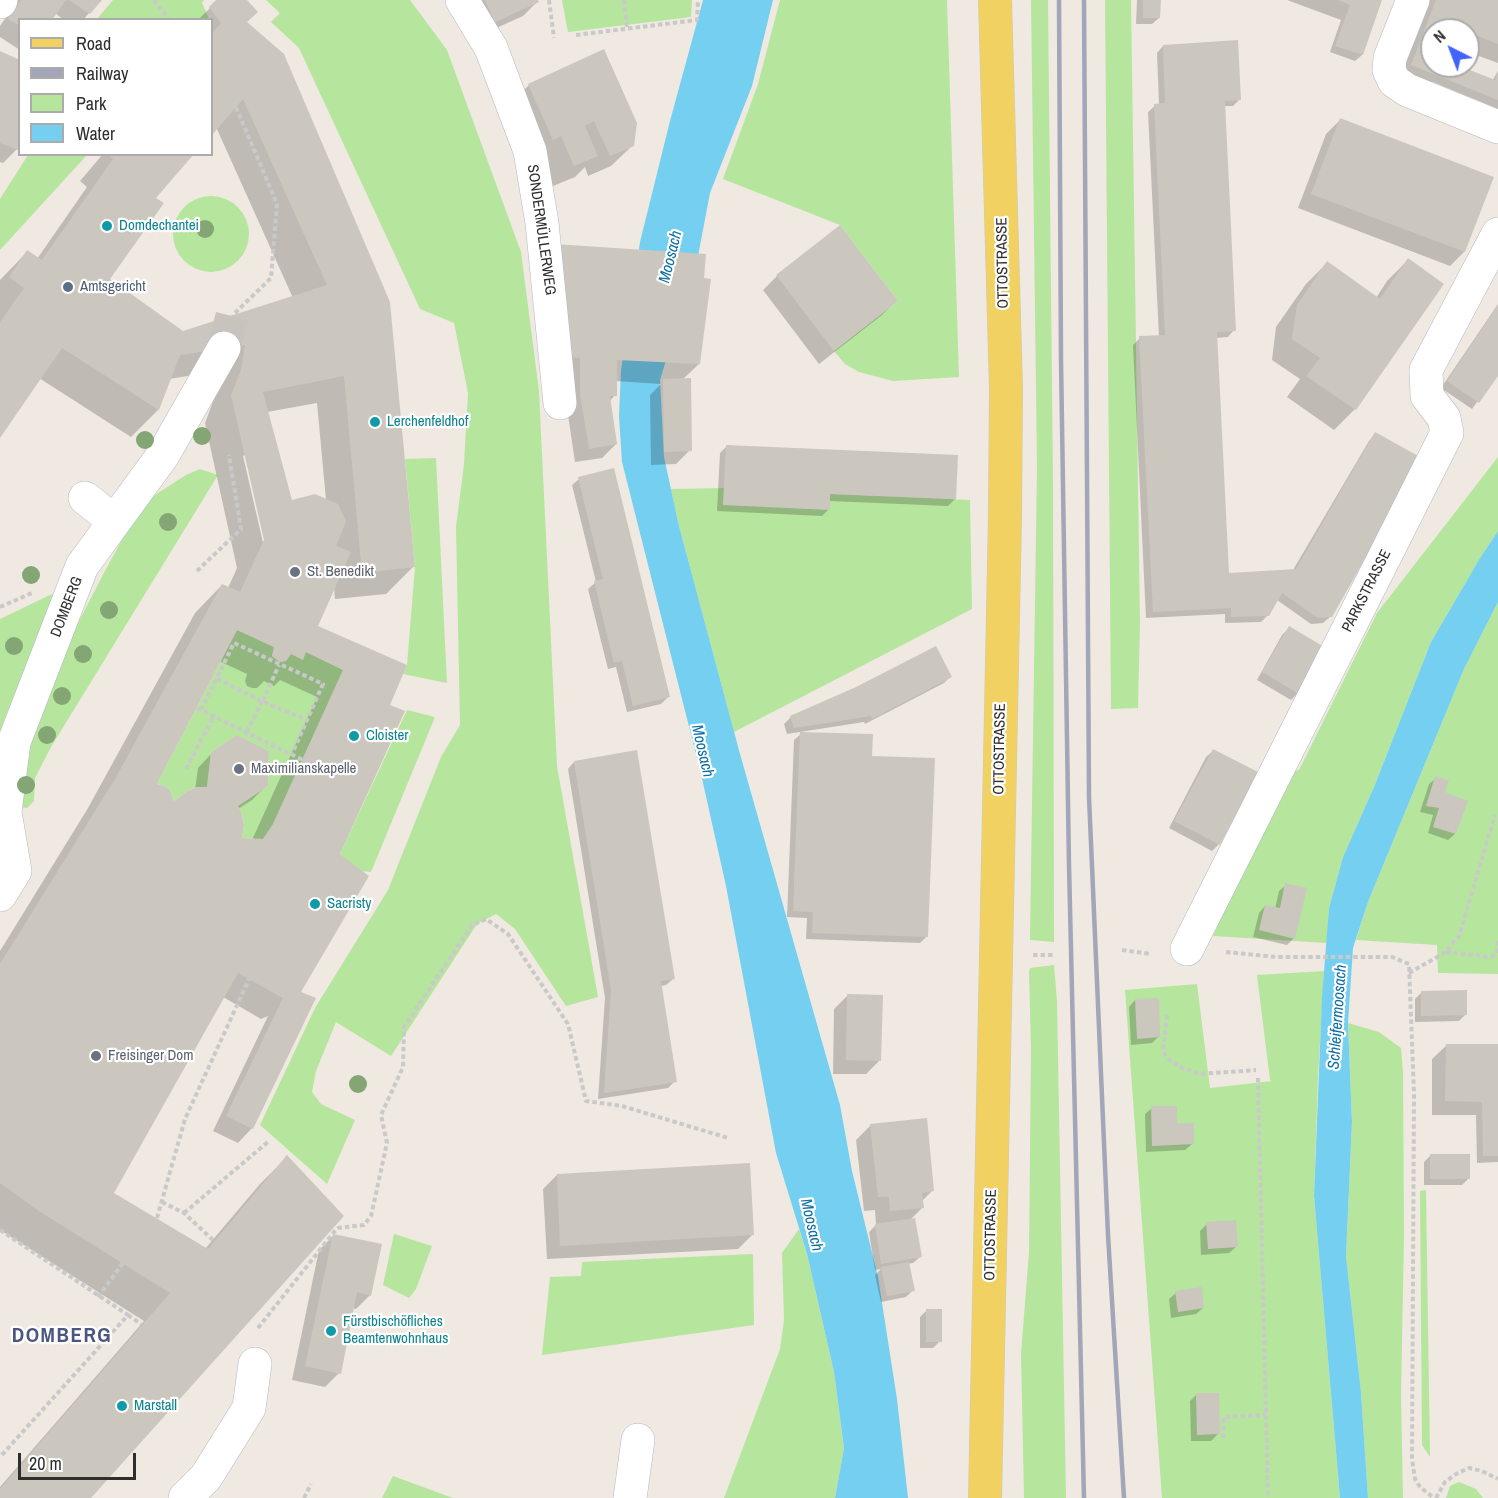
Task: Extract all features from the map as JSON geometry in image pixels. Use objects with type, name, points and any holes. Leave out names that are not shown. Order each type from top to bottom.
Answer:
[{"type":"main road","name":"OTTOSTRASSE","points":[[985,1498],[1006,389],[995,0]]},
{"type":"street","name":"SONDERMÜLLERWEG","points":[[462,0],[491,48],[530,151],[542,223],[560,403]]},
{"type":"street","points":[[1413,0],[1390,58],[1389,70],[1394,81],[1407,90],[1498,127]]},
{"type":"street","name":"PARKSTRASSE","points":[[1187,949],[1447,433],[1444,418],[1427,396],[1426,370],[1498,234]]},
{"type":"street","name":"DOMBERG","points":[[0,895],[15,871],[5,812],[14,742],[82,566],[163,455],[224,348]]},
{"type":"street","points":[[85,498],[114,521]]},
{"type":"street","points":[[185,1498],[206,1476],[249,1408],[255,1364]]},
{"type":"street","points":[[630,1498],[638,1440]]},
{"type":"path","points":[[154,0],[168,18]]},
{"type":"path","points":[[549,0],[554,38]]},
{"type":"path","points":[[624,0],[627,28]]},
{"type":"path","points":[[576,35],[697,20],[698,0]]},
{"type":"path","points":[[232,316],[271,278],[277,204],[236,107]]},
{"type":"path","points":[[197,571],[241,529],[229,455]]},
{"type":"path","points":[[292,754],[324,684],[234,643],[217,679],[199,709],[309,763]]},
{"type":"path","points":[[247,732],[279,665]]},
{"type":"path","points":[[217,679],[307,720]]},
{"type":"path","points":[[186,769],[214,716]]},
{"type":"path","points":[[1409,973],[1446,952],[1459,936],[1495,815]]},
{"type":"path","points":[[255,1364],[254,1334],[334,1232],[338,1228],[364,1225],[371,1216],[387,1143],[381,1115],[403,1067],[404,1027],[472,925],[486,919],[508,934],[568,1024],[586,1101],[622,1106],[728,1138]]},
{"type":"path","points":[[1446,952],[1491,957],[1497,953],[1498,939]]},
{"type":"path","points":[[1187,949],[1277,957],[1392,957],[1409,964],[1414,1094],[1412,1459],[1415,1479],[1420,1487],[1435,1498],[1445,1482],[1455,1474],[1469,1468],[1498,1479]]},
{"type":"path","points":[[1033,955],[1055,955]]},
{"type":"path","points":[[157,1218],[185,1119],[249,979]]},
{"type":"path","points":[[1167,1015],[1163,1051],[1167,1058],[1180,1067],[1199,1074],[1256,1070]]},
{"type":"path","points":[[1258,1078],[1268,1498]]},
{"type":"path","points":[[184,1213],[269,1141]]},
{"type":"path","points":[[162,1202],[184,1213],[214,1241]]},
{"type":"path","points":[[0,1230],[141,1324]]},
{"type":"path","points":[[98,1297],[123,1263]]},
{"type":"path","points":[[0,1456],[128,1315]]},
{"type":"path","points":[[1223,1438],[1224,1417],[1266,1415]]},
{"type":"path","points":[[304,1498],[311,1484]]},
{"type":"green space","points":[[113,0],[204,0],[202,3],[209,18],[98,18]]},
{"type":"green space","points":[[266,0],[410,0],[447,50],[521,252],[539,391],[557,766],[598,997],[566,1006],[515,929],[496,914],[477,924],[391,1056],[336,1022],[316,1071],[312,1092],[321,1104],[355,1120],[327,1184],[260,1125],[315,1008],[388,890],[441,757],[460,725],[456,527],[464,464],[468,393],[454,323],[420,309],[299,48],[271,22],[280,13]]},
{"type":"green space","points":[[562,0],[692,0],[691,17],[568,32]]},
{"type":"green space","points":[[780,0],[947,0],[959,377],[893,381],[859,372],[845,364],[834,351],[898,301],[840,225],[723,179],[758,84]]},
{"type":"green space","points":[[1031,0],[1048,0],[1053,483],[1054,942],[1030,940],[1037,467]]},
{"type":"green space","points":[[1105,0],[1131,0],[1140,624],[1138,708],[1111,709]]},
{"type":"green space","points":[[27,156],[86,156],[0,250],[0,199]]},
{"type":"green space","points":[[211,196],[226,199],[238,207],[246,219],[249,234],[246,249],[238,261],[226,269],[211,272],[196,269],[184,261],[176,249],[173,234],[176,219],[184,207],[196,199]]},
{"type":"green space","points":[[1498,457],[1498,531],[1431,642],[1374,787],[1343,857],[1329,908],[1327,943],[1213,936],[1286,773],[1299,770],[1377,613]]},
{"type":"green space","points":[[436,458],[447,683],[403,674],[407,665],[415,567],[405,459]]},
{"type":"green space","points":[[200,469],[218,475],[51,747],[35,778],[34,801],[27,808],[20,807],[20,766],[77,625],[106,569],[139,509],[155,495],[186,475]]},
{"type":"green space","points":[[724,488],[830,510],[830,494],[970,500],[972,609],[734,732],[671,489]]},
{"type":"green space","points":[[58,593],[43,642],[7,712],[0,732],[0,619]]},
{"type":"green space","points":[[1498,602],[1498,974],[1438,973],[1437,945],[1356,940],[1368,902],[1464,669]]},
{"type":"green space","points":[[237,630],[274,647],[272,656],[280,662],[286,661],[291,654],[306,652],[343,670],[273,824],[263,839],[242,838],[244,825],[238,806],[268,786],[269,751],[237,735],[211,752],[207,787],[197,787],[187,791],[174,801],[170,790],[157,784]]},
{"type":"green space","points":[[407,710],[435,717],[371,872],[360,871],[340,854]]},
{"type":"green space","points":[[1054,965],[1057,1001],[1066,1498],[1024,1498],[1021,1354],[1029,1252],[1031,1050],[1029,972],[1030,968]]},
{"type":"green space","points":[[1324,971],[1314,1196],[1340,1498],[1162,1498],[1125,990],[1197,984],[1210,1088],[1272,1081],[1270,1080],[1257,975]]},
{"type":"green space","points":[[1348,1023],[1379,1032],[1401,1048],[1404,1235],[1401,1396],[1403,1498],[1368,1498],[1361,1392],[1346,1256],[1352,1122]]},
{"type":"green space","points":[[1426,1190],[1430,1457],[1422,1445],[1420,1191]]},
{"type":"green space","points":[[799,1229],[807,1254],[834,1372],[844,1448],[835,1498],[724,1498],[780,1349],[784,1320],[782,1253]]},
{"type":"green space","points":[[394,1234],[432,1246],[416,1289],[409,1298],[383,1285]]},
{"type":"green space","points":[[753,1254],[754,1325],[542,1355],[550,1277],[581,1276],[582,1262]]},
{"type":"green space","points":[[393,1476],[453,1498],[382,1498]]},
{"type":"green space","points":[[1459,1482],[1476,1489],[1483,1498],[1446,1498],[1450,1486]]},
{"type":"water","name":"Moosach","points":[[703,0],[773,0],[752,86],[710,193],[698,256],[660,380],[664,457],[679,526],[740,754],[840,1105],[852,1171],[878,1277],[897,1399],[908,1498],[835,1498],[844,1448],[834,1372],[807,1254],[776,1153],[726,886],[701,774],[622,462],[619,416],[621,370],[640,242]]},
{"type":"water","name":"Schleifermoosach","points":[[1498,531],[1498,602],[1464,669],[1368,902],[1353,948],[1348,1023],[1352,1122],[1346,1256],[1361,1392],[1368,1498],[1340,1498],[1314,1196],[1322,997],[1329,908],[1343,857],[1374,787],[1431,642]]},
{"type":"building","points":[[21,0],[66,0],[53,18],[18,18],[18,25],[8,19]]},
{"type":"building","points":[[69,0],[102,0],[90,14]]},
{"type":"building","points":[[216,0],[247,0],[258,12],[247,22],[284,54],[390,302],[415,567],[362,573],[344,376],[263,392],[292,500],[315,494],[338,504],[346,521],[336,546],[351,552],[318,626],[407,665],[390,705],[405,711],[340,854],[369,876],[301,992],[316,998],[253,1129],[226,1116],[283,998],[238,973],[114,1193],[208,1249],[287,1155],[344,1216],[91,1498],[0,1498],[0,1489],[170,1293],[39,1211],[0,1183],[0,964],[115,779],[222,584],[240,592],[264,540],[231,395],[241,370],[245,345],[180,355],[159,410],[62,348],[0,438],[0,322],[24,288],[9,277],[27,250],[42,260],[113,159],[110,156],[192,156],[156,198],[164,203],[110,279],[183,331],[327,285],[243,99],[213,134],[213,32],[221,23],[209,7]],"holes":[[[237,630],[274,647],[272,656],[280,662],[286,661],[291,654],[303,660],[306,652],[343,670],[273,824],[263,839],[242,838],[244,825],[238,806],[268,786],[269,751],[237,735],[211,752],[207,787],[197,787],[187,791],[174,801],[170,790],[157,784]]]},
{"type":"building","points":[[485,0],[538,0],[539,2],[495,22]]},
{"type":"building","points":[[1143,0],[1161,0],[1160,18],[1143,18]]},
{"type":"building","points":[[1338,0],[1382,0],[1363,55],[1335,46],[1350,5]]},
{"type":"building","points":[[1436,0],[1498,0],[1498,44],[1480,37],[1480,18],[1429,18]]},
{"type":"building","points":[[1238,40],[1241,100],[1225,101],[1236,331],[1217,332],[1229,573],[1296,569],[1375,432],[1422,458],[1332,617],[1318,618],[1282,593],[1269,616],[1231,617],[1231,608],[1153,612],[1139,336],[1165,335],[1154,104],[1165,103],[1163,45]]},
{"type":"building","points":[[1420,42],[1420,69],[1411,65]]},
{"type":"building","points":[[604,49],[637,123],[634,146],[610,156],[594,121],[585,126],[598,156],[574,166],[561,136],[553,140],[528,84]]},
{"type":"building","points":[[0,51],[18,59],[18,150],[0,143]]},
{"type":"building","points":[[1498,72],[1498,100],[1443,78],[1480,78],[1480,74],[1495,80]]},
{"type":"building","points":[[1340,118],[1494,177],[1465,252],[1311,194]]},
{"type":"building","points":[[840,225],[898,301],[834,351],[776,275]]},
{"type":"building","points":[[554,244],[706,254],[704,278],[711,279],[700,364],[617,360],[617,396],[610,396],[617,444],[589,449],[580,394],[580,358],[570,357]]},
{"type":"building","points":[[1408,258],[1444,284],[1356,410],[1306,376],[1320,358],[1292,339],[1297,305],[1327,261],[1380,299]]},
{"type":"building","points":[[1498,305],[1498,376],[1479,403],[1447,381]]},
{"type":"building","points":[[691,378],[692,451],[664,452],[663,379]]},
{"type":"building","points":[[726,445],[958,455],[956,499],[830,494],[830,510],[723,505]]},
{"type":"building","points":[[614,468],[670,697],[633,706],[622,661],[614,663],[594,581],[603,579],[578,477]]},
{"type":"building","points":[[1289,626],[1326,648],[1299,694],[1262,672]]},
{"type":"building","points":[[936,646],[952,677],[872,719],[871,716],[794,728],[790,716],[856,687]]},
{"type":"building","points":[[800,732],[873,734],[872,756],[935,758],[928,937],[812,933],[813,912],[793,911]]},
{"type":"building","points":[[1213,749],[1258,772],[1220,845],[1174,821]]},
{"type":"building","points":[[637,750],[675,979],[661,981],[677,1082],[604,1093],[611,990],[574,761]]},
{"type":"building","points":[[1435,776],[1449,780],[1445,792],[1468,801],[1456,834],[1433,827],[1439,808],[1426,806]]},
{"type":"building","points":[[1285,883],[1307,888],[1295,939],[1259,930],[1265,905],[1280,908]]},
{"type":"building","points":[[1467,990],[1467,1015],[1421,1016],[1421,991]]},
{"type":"building","points":[[847,994],[883,995],[881,1061],[846,1060]]},
{"type":"building","points":[[1159,998],[1160,1037],[1137,1039],[1135,999]]},
{"type":"building","points":[[1446,1044],[1498,1044],[1498,1156],[1483,1156],[1482,1102],[1445,1101]]},
{"type":"building","points":[[1151,1106],[1177,1106],[1177,1123],[1194,1123],[1194,1144],[1152,1146]]},
{"type":"building","points":[[927,1118],[934,1191],[922,1193],[924,1208],[890,1211],[889,1197],[878,1197],[870,1124]]},
{"type":"building","points":[[1430,1154],[1470,1154],[1470,1179],[1430,1179]]},
{"type":"building","points":[[750,1163],[754,1235],[560,1246],[557,1174]]},
{"type":"building","points":[[915,1218],[922,1257],[881,1264],[875,1224]]},
{"type":"building","points":[[1236,1220],[1238,1247],[1208,1249],[1206,1222]]},
{"type":"building","name":"Fürstbischöfliches Beamtenwohnhaus","points":[[333,1234],[382,1244],[371,1296],[357,1292],[341,1374],[305,1366]]},
{"type":"building","points":[[909,1262],[915,1291],[887,1296],[881,1267]]},
{"type":"building","points":[[1202,1287],[1204,1308],[1178,1312],[1175,1291]]},
{"type":"building","points":[[926,1309],[942,1309],[942,1342],[926,1342]]},
{"type":"building","points":[[1196,1393],[1219,1393],[1220,1434],[1197,1435]]},
{"type":"tunnel","points":[[224,348],[232,316]]},
{"type":"railway","points":[[1059,0],[1061,360],[1069,865],[1084,1498]]},
{"type":"railway","points":[[1084,0],[1089,797],[1108,1235],[1124,1498]]},
{"type":"place","name":"Domdechantei","points":[[107,226]]},
{"type":"place","name":"Amtsgericht","points":[[68,287]]},
{"type":"place","name":"Lerchenfeldhof","points":[[375,422]]},
{"type":"place","name":"St. Benedikt","points":[[295,572]]},
{"type":"place","name":"Cloister","points":[[354,736]]},
{"type":"place","name":"Maximilianskapelle","points":[[239,769]]},
{"type":"place","name":"Sacristy","points":[[315,904]]},
{"type":"place","name":"Freisinger Dom","points":[[96,1056]]},
{"type":"place","name":"Fürstbischöfliches Beamtenwohnhaus","points":[[331,1331]]},
{"type":"place","name":"Marstall","points":[[122,1406]]},
{"type":"district","name":"DOMBERG","points":[[62,1336]]}]
